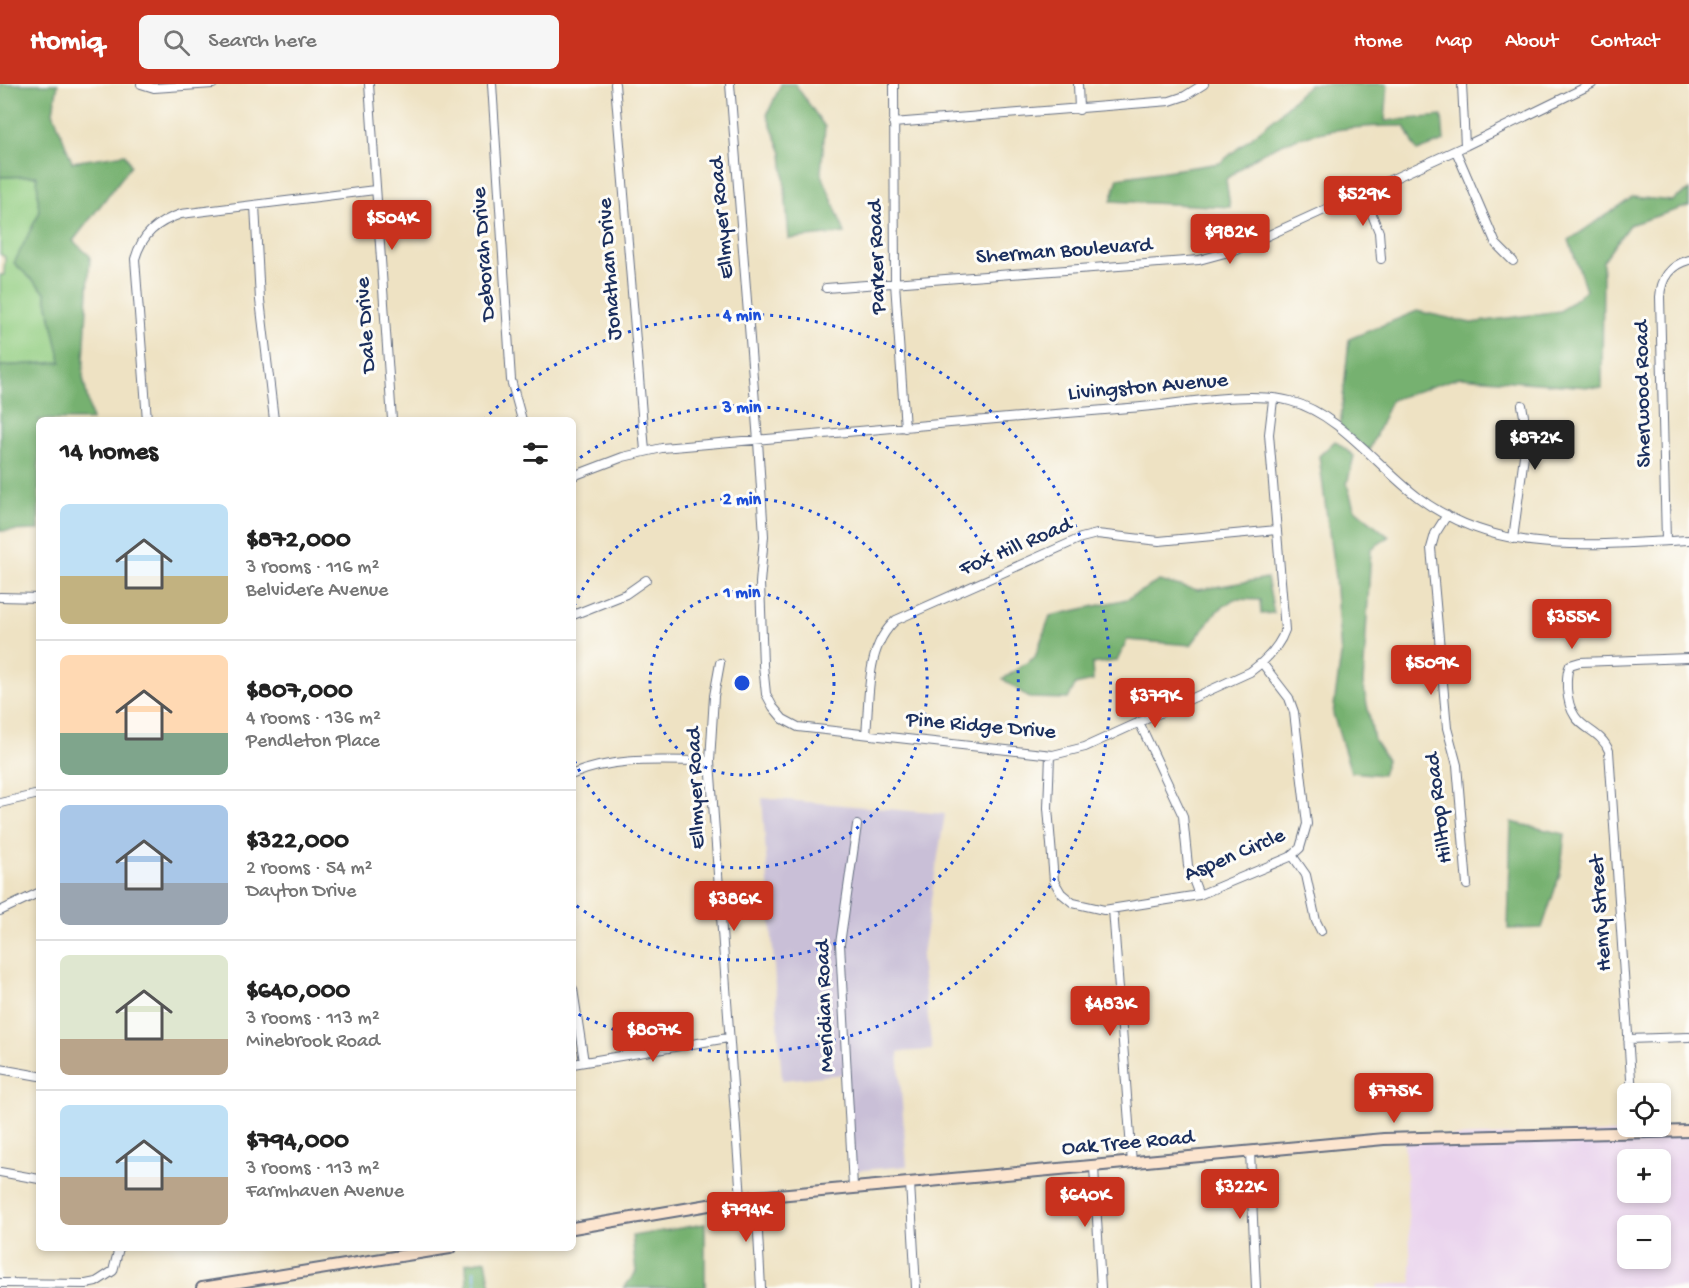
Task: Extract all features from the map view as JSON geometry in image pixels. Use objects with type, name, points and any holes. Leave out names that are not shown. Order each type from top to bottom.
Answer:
[{"type":"main road","name":"Oak Tree Road","points":[[576,1227],[741,1199],[853,1187],[1132,1164],[1384,1139],[1617,1131]]},
{"type":"main road","name":"Oak Tree Road","points":[[1671,1131],[1689,1131]]},
{"type":"main road","points":[[202,1288],[431,1251]]},
{"type":"street","points":[[141,84],[161,88],[213,84]]},
{"type":"street","name":"Dale Drive","points":[[369,84],[392,417]]},
{"type":"street","name":"Deborah Drive","points":[[492,84],[511,380],[521,417]]},
{"type":"street","name":"Jonathan Drive","points":[[615,84],[645,451]]},
{"type":"street","name":"Ellmyer Road","points":[[730,84],[759,441],[764,536],[760,583],[761,635],[766,694],[772,707]]},
{"type":"street","name":"Parker Road","points":[[894,84],[895,283],[905,428]]},
{"type":"street","points":[[1078,84],[1079,110]]},
{"type":"street","points":[[893,123],[1079,110],[1170,100],[1185,96],[1204,84]]},
{"type":"street","points":[[1461,84],[1466,146]]},
{"type":"street","name":"Sherman Boulevard","points":[[826,288],[1199,260],[1236,250],[1456,151],[1592,84]]},
{"type":"street","points":[[1456,151],[1496,244],[1513,261]]},
{"type":"street","points":[[147,417],[135,259],[140,243],[156,225],[181,214],[375,190]]},
{"type":"street","points":[[1363,192],[1379,232],[1381,259]]},
{"type":"street","points":[[255,205],[260,300],[274,417]]},
{"type":"street","name":"Sherwood Road","points":[[1666,541],[1661,283],[1676,266],[1689,260]]},
{"type":"street","name":"Livingston Avenue","points":[[576,475],[623,456],[645,451],[1232,399],[1273,400],[1300,405],[1348,434],[1418,497],[1447,515],[1513,540],[1566,545],[1689,540]]},
{"type":"street","name":"Pine Ridge Drive","points":[[772,707],[783,719],[798,727],[1050,755],[1085,747],[1250,672],[1262,663],[1282,639],[1285,630],[1269,434],[1273,400]]},
{"type":"street","points":[[1513,540],[1527,434],[1522,405]]},
{"type":"street","name":"Hilltop Road","points":[[1447,515],[1435,534],[1431,548],[1447,728],[1457,765],[1467,885]]},
{"type":"street","name":"Fox Hill Road","points":[[866,734],[873,658],[879,639],[896,620],[1081,538],[1097,534],[1159,541],[1277,530]]},
{"type":"street","points":[[576,614],[626,594],[646,580]]},
{"type":"street","points":[[0,597],[36,598]]},
{"type":"street","name":"Henry Street","points":[[1631,1083],[1610,761],[1606,745],[1577,720],[1568,703],[1567,671],[1570,665],[1580,662],[1689,658]]},
{"type":"street","name":"Ellmyer Road","points":[[720,663],[714,696],[710,761],[741,1199]]},
{"type":"street","name":"Aspen Circle","points":[[1050,755],[1048,808],[1054,881],[1061,893],[1073,903],[1088,909],[1113,909],[1199,895],[1292,855],[1300,848],[1307,824],[1294,712],[1288,698],[1262,663]]},
{"type":"street","points":[[1139,722],[1183,816],[1188,866],[1199,895]]},
{"type":"street","points":[[576,773],[603,763],[620,761],[710,761]]},
{"type":"street","points":[[0,803],[36,795]]},
{"type":"street","name":"Meridian Road","points":[[853,1187],[840,944],[857,825]]},
{"type":"street","points":[[1292,855],[1306,875],[1316,921],[1321,931]]},
{"type":"street","points":[[0,911],[36,894]]},
{"type":"street","points":[[1113,909],[1132,1164]]},
{"type":"street","points":[[576,1009],[584,1062]]},
{"type":"street","points":[[1628,1039],[1689,1037]]},
{"type":"street","points":[[576,1063],[728,1038]]},
{"type":"street","points":[[0,1069],[36,1075]]},
{"type":"street","points":[[1250,1151],[1256,1288]]},
{"type":"street","points":[[1094,1167],[1101,1288]]},
{"type":"street","points":[[0,1172],[36,1178]]},
{"type":"street","points":[[910,1183],[916,1288]]},
{"type":"street","points":[[756,1197],[761,1288]]},
{"type":"street","points":[[0,1283],[96,1282],[113,1271],[118,1251]]},
{"type":"shaded area","points":[[762,798],[945,814],[921,960],[932,1050],[898,1052],[907,1166],[852,1171],[845,1074],[782,1080]]},
{"type":"shaded area","points":[[1671,1131],[1689,1131],[1689,1288],[1378,1288],[1378,1285],[1412,1283],[1404,1138],[1617,1133],[1617,1137],[1671,1137]]},
{"type":"green space","points":[[0,84],[58,84],[53,112],[72,162],[125,154],[131,166],[73,241],[90,256],[83,377],[91,417],[36,417],[36,530],[0,531],[0,366],[61,362],[45,292],[14,263],[39,213],[37,176],[0,177]]},
{"type":"green space","points":[[781,84],[795,84],[825,127],[821,172],[845,233],[789,239],[782,153],[767,115]]},
{"type":"green space","points":[[1309,84],[1388,84],[1385,121],[1442,116],[1444,141],[1417,151],[1405,126],[1328,131],[1272,148],[1252,159],[1226,179],[1230,207],[1111,201],[1118,178],[1220,163],[1277,116]]},
{"type":"green space","points":[[37,176],[39,213],[15,263],[45,292],[61,362],[0,366],[0,275],[4,275],[5,257],[0,254],[0,177]]},
{"type":"green space","points":[[1689,190],[1689,206],[1629,225],[1603,261],[1602,388],[1460,377],[1391,400],[1369,451],[1340,428],[1349,339],[1417,311],[1471,323],[1560,311],[1586,290],[1569,240],[1633,197],[1672,201]]},
{"type":"green space","points":[[1335,441],[1354,456],[1347,484],[1354,508],[1389,537],[1371,549],[1363,684],[1374,740],[1387,760],[1382,775],[1351,772],[1333,714],[1341,655],[1335,578],[1319,456]]},
{"type":"green space","points":[[1267,578],[1274,613],[1261,614],[1260,600],[1234,599],[1216,612],[1191,645],[1127,640],[1117,661],[1092,664],[1093,681],[1075,685],[1068,699],[1029,698],[1003,679],[1035,657],[1050,616],[1127,599],[1159,581],[1198,590]]},
{"type":"green space","points":[[1511,822],[1565,834],[1560,874],[1542,928],[1508,929]]},
{"type":"green space","points":[[705,1224],[705,1288],[624,1288],[636,1272],[632,1236]]},
{"type":"green space","points":[[486,1260],[491,1288],[467,1288],[466,1263]]},
{"type":"waterway","points":[[474,1271],[477,1288]]}]
